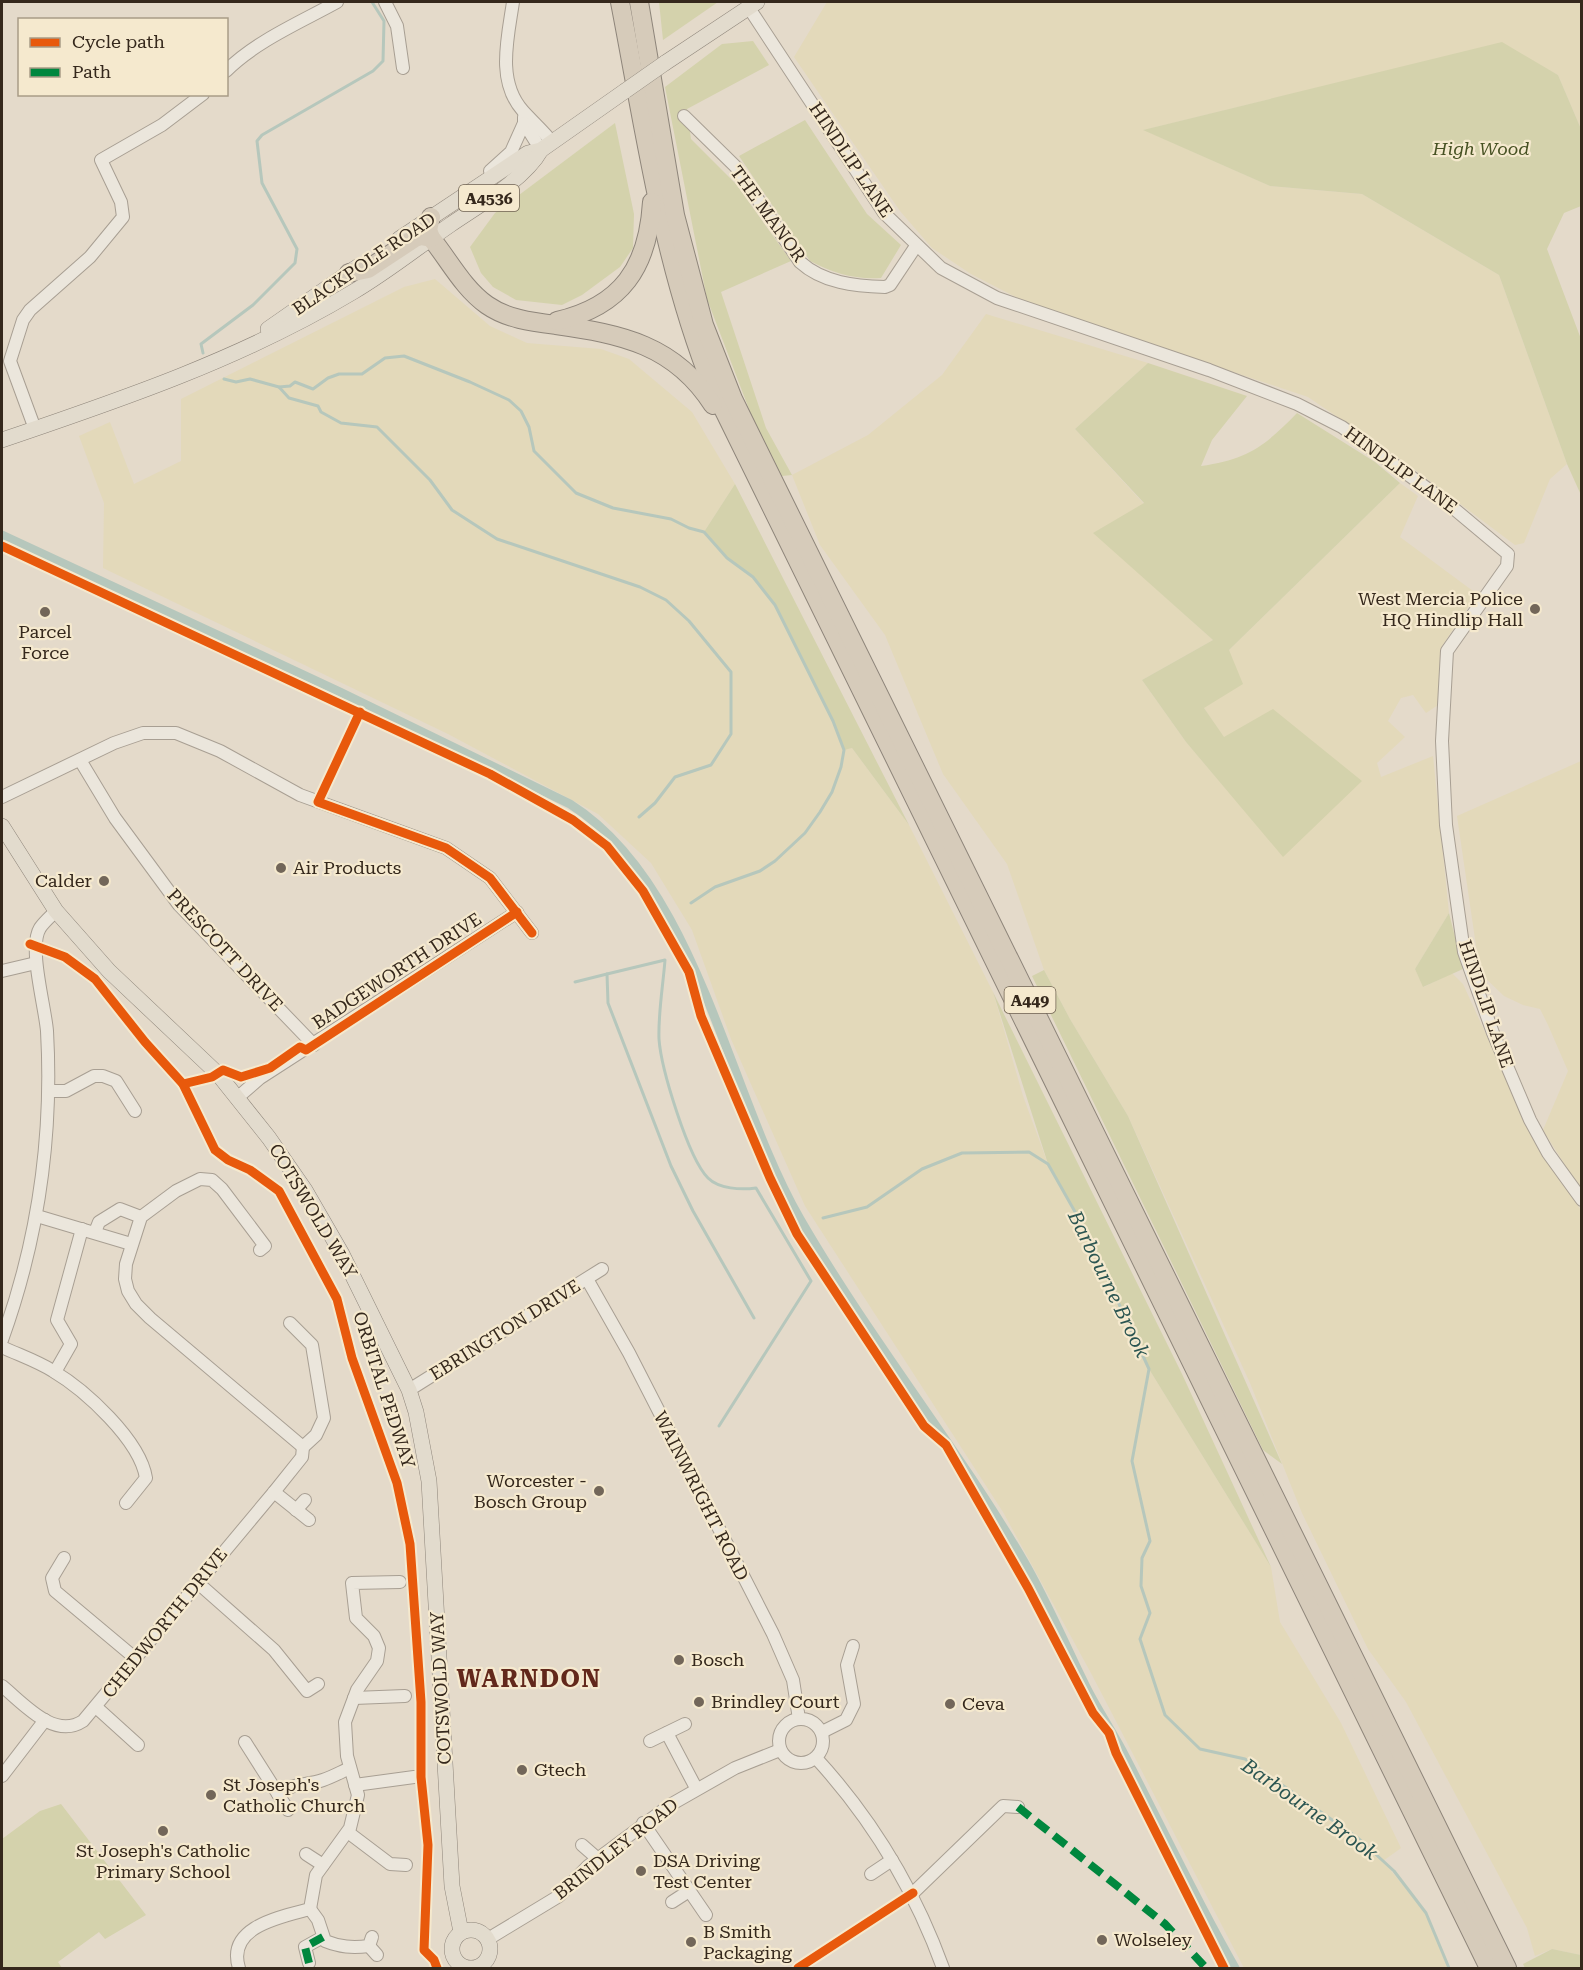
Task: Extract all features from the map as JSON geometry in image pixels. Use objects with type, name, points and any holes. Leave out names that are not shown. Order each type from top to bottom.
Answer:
[{"type":"highway","name":"A449","points":[[620,2],[667,245],[692,334],[732,430],[1489,1968]]},
{"type":"highway","name":"A449","points":[[639,2],[646,27],[675,215],[704,325],[733,399],[1507,1968]]},
{"type":"highway","points":[[646,27],[649,2]]},
{"type":"highway","points":[[546,324],[596,308],[617,293],[628,280],[637,266],[648,237],[654,182]]},
{"type":"highway","points":[[431,218],[428,230],[431,238],[464,284],[487,305],[513,317],[608,332],[655,350],[696,384],[732,430]]},
{"type":"highway","points":[[349,273],[368,269],[415,238],[421,236],[431,238]]},
{"type":"main road","name":"BLACKPOLE ROAD","points":[[250,345],[349,273],[528,153],[546,146],[753,5]]},
{"type":"main road","name":"BLACKPOLE ROAD","points":[[2,440],[164,384],[268,339],[355,292],[523,172],[546,146]]},
{"type":"main road","name":"COTSWOLD WAY","points":[[2,826],[56,911],[110,971],[218,1074],[269,1138],[317,1210],[358,1284],[409,1390],[416,1412],[429,1481],[452,1886],[461,1932]]},
{"type":"main road","points":[[473,1929],[488,1939],[489,1957],[483,1967],[470,1968],[450,1964],[456,1936],[461,1932],[473,1929]]},
{"type":"street","points":[[228,69],[235,62],[276,36],[337,2]]},
{"type":"street","points":[[385,2],[397,26],[403,68]]},
{"type":"street","points":[[513,2],[505,64],[508,81],[524,117],[546,146]]},
{"type":"street","name":"HINDLIP LANE","points":[[753,5],[884,213],[941,268],[997,298],[1297,404],[1342,427],[1455,509],[1508,554],[1507,566],[1447,651],[1442,741],[1446,825],[1464,952],[1493,1033],[1530,1120],[1548,1153],[1581,1200]]},
{"type":"street","points":[[34,429],[6,363],[23,320],[30,310],[90,257],[123,217],[121,202],[101,160],[162,125],[200,96]]},
{"type":"street","name":"THE MANOR","points":[[684,116],[736,167],[800,262],[812,273],[826,279],[885,287],[890,285],[916,246]]},
{"type":"street","points":[[481,184],[487,174],[511,152],[524,117]]},
{"type":"street","points":[[2,797],[114,743],[143,733],[176,733],[220,751],[300,795],[446,848],[490,878],[532,933]]},
{"type":"street","name":"PRESCOTT DRIVE","points":[[80,760],[115,818],[178,905],[314,1046]]},
{"type":"street","points":[[2,1340],[7,1309],[37,1216],[46,1154],[49,1091],[47,1028],[36,963],[39,929],[56,911]]},
{"type":"street","name":"BADGEWORTH DRIVE","points":[[237,1098],[260,1078],[314,1046],[517,912]]},
{"type":"street","points":[[2,971],[36,963]]},
{"type":"street","points":[[49,1091],[66,1091],[94,1076],[103,1076],[116,1081],[136,1105]]},
{"type":"street","points":[[260,1250],[265,1246],[222,1189],[212,1180],[200,1179],[147,1210],[141,1216],[131,1244],[125,1279],[136,1304],[303,1447]]},
{"type":"street","points":[[55,1372],[71,1344],[57,1320],[89,1231],[120,1209],[141,1216]]},
{"type":"street","points":[[37,1216],[131,1244]]},
{"type":"street","name":"EBRINGTON DRIVE","points":[[409,1390],[602,1269]]},
{"type":"street","name":"WAINWRIGHT ROAD","points":[[587,1279],[629,1353],[773,1634],[793,1680],[800,1719]]},
{"type":"street","name":"CHEDWORTH DRIVE","points":[[2,1686],[45,1720],[58,1727],[75,1726],[83,1721],[302,1457],[303,1447],[316,1435],[324,1418],[312,1345],[290,1323]]},
{"type":"street","points":[[2,1347],[55,1372],[93,1402],[124,1436],[143,1462],[146,1478],[126,1503]]},
{"type":"street","points":[[274,1492],[301,1505],[309,1521]]},
{"type":"street","points":[[64,1558],[52,1578],[55,1592],[135,1658]]},
{"type":"street","points":[[198,1582],[274,1650],[307,1691],[318,1684]]},
{"type":"street","points":[[309,1909],[316,1875],[349,1833],[358,1794],[347,1756],[345,1722],[365,1676],[377,1661],[380,1648],[374,1636],[357,1618],[352,1583],[399,1582]]},
{"type":"street","points":[[822,1732],[846,1720],[854,1704],[847,1665],[853,1646]]},
{"type":"street","points":[[354,1698],[405,1696]]},
{"type":"street","points":[[96,1707],[138,1745]]},
{"type":"street","points":[[800,1719],[813,1722],[822,1732],[823,1746],[816,1758],[803,1764],[789,1760],[780,1750],[779,1736],[782,1729],[793,1720],[800,1719]]},
{"type":"street","points":[[2,1776],[45,1720]]},
{"type":"street","points":[[650,1741],[685,1724]]},
{"type":"street","points":[[667,1733],[696,1788]]},
{"type":"street","points":[[245,1742],[288,1810]]},
{"type":"street","name":"BRINDLEY ROAD","points":[[488,1939],[559,1896],[598,1859],[643,1823],[696,1788],[780,1750]]},
{"type":"street","points":[[816,1758],[840,1784],[913,1893],[943,1968]]},
{"type":"street","points":[[278,1794],[292,1784],[325,1780],[350,1768]]},
{"type":"street","points":[[355,1785],[414,1777]]},
{"type":"street","points":[[913,1893],[1003,1806],[1018,1806]]},
{"type":"street","points":[[643,1823],[706,1916]]},
{"type":"street","points":[[349,1833],[390,1864],[406,1864]]},
{"type":"street","points":[[582,1845],[598,1859]]},
{"type":"street","points":[[306,1854],[323,1864]]},
{"type":"street","points":[[871,1874],[892,1860]]},
{"type":"street","points":[[672,1902],[689,1891]]},
{"type":"street","points":[[309,1909],[318,1920],[325,1941],[342,1947],[373,1946]]},
{"type":"street","points":[[239,1968],[235,1956],[243,1937],[272,1918],[309,1909]]},
{"type":"street","points":[[309,1963],[305,1947],[323,1937]]},
{"type":"shaded area","points":[[827,2],[1581,2],[1581,129],[1558,75],[1501,43],[1144,130],[1270,186],[1362,194],[1499,275],[1567,464],[1550,479],[1524,543],[1515,545],[1407,464],[1308,397],[1027,303],[971,274],[932,248],[900,211],[794,57]]},
{"type":"shaded area","points":[[435,279],[490,326],[527,343],[601,349],[629,359],[692,412],[735,484],[704,532],[727,558],[753,577],[775,605],[833,721],[844,749],[852,748],[909,825],[993,992],[1023,1096],[1048,1164],[1083,1226],[1149,1369],[1271,1567],[1280,1622],[1341,1723],[1401,1848],[1383,1861],[1426,1913],[1449,1968],[1244,1968],[1092,1675],[1003,1512],[805,1206],[731,1039],[692,930],[651,863],[598,814],[448,734],[103,568],[104,503],[79,436],[110,422],[134,484],[181,461],[181,399],[404,287]]},
{"type":"shaded area","points":[[986,314],[1148,363],[1075,429],[1144,504],[1094,533],[1213,640],[1142,680],[1186,742],[1283,856],[1224,738],[1204,708],[1229,650],[1400,483],[1418,496],[1400,537],[1477,594],[1442,646],[1438,705],[1426,713],[1413,695],[1401,698],[1388,721],[1405,737],[1377,763],[1381,777],[1433,756],[1449,913],[1415,969],[1424,987],[1452,973],[1463,984],[1528,1126],[1546,1159],[1581,1210],[1581,1955],[1552,1949],[1535,1956],[1527,1928],[1406,1702],[1368,1649],[1302,1513],[1250,1383],[1128,1116],[1070,1019],[1044,970],[1007,864],[943,774],[885,635],[820,545],[792,475],[868,435],[942,375]]},
{"type":"shaded area","points":[[1581,761],[1581,1191],[1543,1130],[1568,1071],[1548,1025],[1540,1009],[1523,1005],[1504,996],[1480,973],[1457,816]]},
{"type":"green space","points":[[659,2],[718,2],[663,40]]},
{"type":"green space","points":[[753,41],[769,65],[687,109],[691,139],[736,184],[791,261],[721,292],[766,428],[792,475],[782,476],[752,417],[707,299],[665,87],[722,44]]},
{"type":"green space","name":"High Wood","points":[[1502,42],[1558,75],[1581,129],[1581,206],[1564,213],[1547,249],[1581,339],[1581,495],[1567,464],[1499,275],[1362,194],[1270,186],[1143,130]]},
{"type":"green space","points":[[805,120],[867,214],[901,245],[881,278],[845,275],[810,261],[739,156]]},
{"type":"green space","points":[[615,123],[634,214],[633,248],[620,267],[582,295],[562,305],[516,300],[493,287],[481,273],[470,247],[495,213]]},
{"type":"green space","points":[[1148,363],[1247,396],[1212,440],[1201,466],[1244,455],[1255,449],[1297,413],[1375,462],[1400,483],[1229,650],[1243,684],[1204,708],[1224,737],[1273,709],[1362,781],[1283,857],[1186,742],[1142,680],[1213,640],[1093,533],[1144,503],[1075,429]]},
{"type":"green space","points":[[735,484],[909,825],[852,748],[844,750],[833,721],[775,605],[753,577],[727,558],[704,532]]},
{"type":"green space","points":[[1449,913],[1463,969],[1423,987],[1415,969]]},
{"type":"green space","points":[[1044,970],[1070,1019],[1128,1116],[1282,1464],[1263,1450],[1032,976]]},
{"type":"green space","points":[[993,992],[1182,1374],[1271,1567],[1149,1369],[1083,1226],[1048,1164]]},
{"type":"green space","points":[[61,1804],[146,1915],[105,1939],[99,1932],[58,1962],[62,1968],[2,1968],[2,1839],[40,1811]]},
{"type":"green space","points":[[1552,1949],[1581,1955],[1581,1968],[1525,1968],[1523,1964]]},
{"type":"waterway","name":"Barbourne Brook","points":[[203,353],[201,344],[253,305],[295,263],[297,249],[262,183],[257,141],[262,135],[373,71],[383,61],[384,21],[372,2]]},
{"type":"waterway","name":"Barbourne Brook","points":[[224,379],[236,382],[250,379],[279,387],[290,386],[295,382],[313,389],[328,378],[339,374],[362,374],[385,358],[404,356],[509,400],[521,411],[529,427],[534,451],[576,493],[613,508],[671,519],[704,532],[727,558],[753,577],[775,605],[833,721],[844,750],[841,767],[832,792],[820,812],[805,833],[775,861],[760,871],[715,887],[691,903]]},
{"type":"waterway","points":[[279,387],[289,398],[318,406],[321,412],[341,423],[377,427],[430,480],[452,510],[497,539],[640,587],[666,600],[689,621],[731,672],[731,734],[711,765],[675,777],[655,803],[639,817]]},
{"type":"waterway","points":[[2,535],[340,692],[570,804],[613,840],[649,885],[680,938],[706,995],[775,1169],[800,1219],[854,1306],[969,1474],[1023,1560],[1086,1687],[1121,1749],[1235,1968]]},
{"type":"waterway","name":"Barbourne Brook","points":[[719,1426],[811,1281],[756,1188],[730,1188],[713,1182],[700,1167],[692,1152],[670,1090],[659,1039],[665,960],[607,974],[608,1003],[671,1166],[693,1211],[754,1318]]},
{"type":"waterway","points":[[575,982],[607,974]]},
{"type":"waterway","name":"Barbourne Brook","points":[[823,1218],[867,1207],[922,1169],[962,1153],[1029,1152],[1048,1164],[1083,1226],[1149,1369],[1132,1461],[1150,1541],[1142,1558],[1141,1586],[1150,1613],[1140,1639],[1165,1715],[1200,1749],[1245,1759],[1358,1838],[1394,1871],[1426,1913],[1449,1968]]},
{"type":"marked path","points":[[1018,1807],[1165,1924],[1206,1968]]},
{"type":"marked path","points":[[309,1963],[305,1947],[323,1937]]},
{"type":"cycle path","points":[[2,546],[490,774],[573,820],[607,846],[643,891],[689,972],[701,1016],[770,1178],[797,1234],[924,1426],[946,1445],[1028,1588],[1093,1713],[1109,1733],[1116,1753],[1224,1968]]},
{"type":"cycle path","points":[[360,712],[318,802],[446,848],[490,878],[532,933]]},
{"type":"cycle path","points":[[183,1084],[212,1077],[223,1070],[241,1077],[270,1068],[300,1047],[306,1050],[517,912]]},
{"type":"cycle path","name":"ORBITAL PEDWAY","points":[[30,944],[65,957],[95,979],[145,1042],[183,1084],[215,1150],[228,1160],[250,1170],[279,1191],[337,1299],[352,1358],[397,1483],[410,1544],[421,1702],[421,1777],[428,1845],[424,1950],[434,1960],[437,1968]]},
{"type":"cycle path","points":[[798,1968],[913,1893]]},
{"type":"place","name":"West Mercia Police HQ Hindlip Hall","points":[[1535,609]]},
{"type":"place","name":"Parcel Force","points":[[45,612]]},
{"type":"place","name":"Air Products","points":[[281,868]]},
{"type":"place","name":"Calder","points":[[104,881]]},
{"type":"place","name":"Worcester - Bosch Group","points":[[599,1491]]},
{"type":"place","name":"Bosch","points":[[679,1660]]},
{"type":"place","name":"Brindley Court","points":[[699,1702]]},
{"type":"place","name":"Ceva","points":[[950,1704]]},
{"type":"place","name":"Gtech","points":[[522,1770]]},
{"type":"place","name":"St Joseph's Catholic Church","points":[[211,1795]]},
{"type":"place","name":"St Joseph's Catholic Primary School","points":[[163,1831]]},
{"type":"place","name":"DSA Driving Test Center","points":[[641,1871]]},
{"type":"place","name":"Wolseley","points":[[1102,1940]]},
{"type":"place","name":"B Smith Packaging","points":[[691,1942]]},
{"type":"district","name":"WARNDON","points":[[529,1679]]}]
